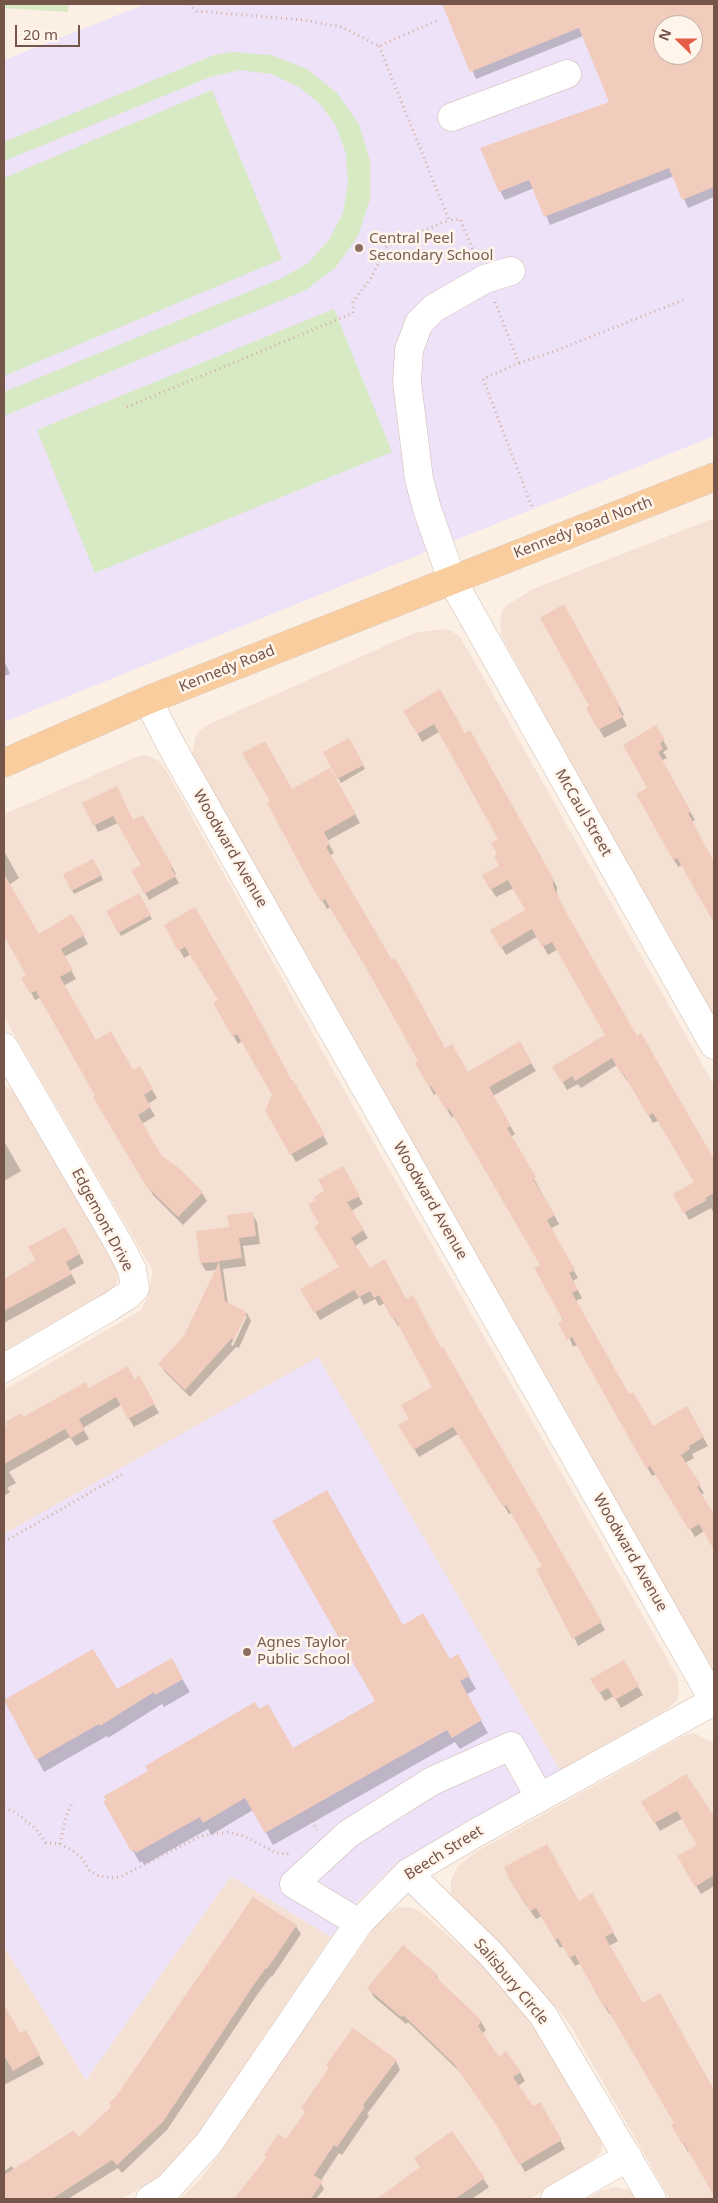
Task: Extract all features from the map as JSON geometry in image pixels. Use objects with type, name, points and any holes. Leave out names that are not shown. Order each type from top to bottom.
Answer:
[{"type":"main road","name":"Kennedy Road North","points":[[452,580],[714,477]]},
{"type":"main road","name":"Kennedy Road","points":[[4,762],[148,700],[452,580]]},
{"type":"street","points":[[452,117],[567,74]]},
{"type":"street","name":"McCaul Street","points":[[511,271],[485,279],[434,308],[420,323],[409,350],[407,382],[419,479],[426,509],[452,580],[714,1045]]},
{"type":"street","name":"Woodward Avenue","points":[[148,700],[172,749],[714,1701]]},
{"type":"street","name":"Edgemont Drive","points":[[4,1368],[108,1308],[128,1295],[134,1288],[132,1269],[120,1246],[7,1059]]},
{"type":"street","name":"Beech Street","points":[[150,2199],[169,2187],[209,2143],[358,1923],[408,1873],[714,1701]]},
{"type":"street","points":[[358,1923],[294,1884],[348,1834],[432,1781],[511,1746],[540,1798]]},
{"type":"street","name":"Salisbury Circle","points":[[408,1873],[490,1954],[543,2015],[652,2199]]},
{"type":"street","points":[[555,2199],[628,2157]]},
{"type":"path","points":[[189,4],[197,11],[304,20],[342,27],[379,46],[439,20]]},
{"type":"path","points":[[127,407],[353,313],[353,302],[371,278],[387,246],[449,220]]},
{"type":"path","points":[[519,363],[555,351],[686,299]]},
{"type":"path","points":[[4,1542],[124,1473]]},
{"type":"path","points":[[434,1738],[445,1755]]},
{"type":"path","points":[[60,1844],[66,1817],[73,1802]]},
{"type":"path","points":[[4,1808],[15,1812],[36,1829],[46,1843],[60,1844],[72,1850],[82,1858],[89,1870],[99,1876],[111,1878],[122,1876],[202,1836],[228,1832],[244,1836],[276,1853],[293,1853]]},
{"type":"path","points":[[306,1812],[321,1837]]},
{"type":"shaded area","name":"Central Peel Secondary School","points":[[146,4],[714,4],[714,436],[4,722],[4,60]]},
{"type":"shaded area","points":[[714,518],[714,1024],[502,637],[500,626],[502,611],[507,605],[533,589]]},
{"type":"shaded area","points":[[442,629],[452,631],[461,638],[714,1085],[714,1672],[709,1670],[192,756],[195,738],[200,730],[211,723],[414,633]]},
{"type":"shaded area","points":[[147,755],[159,761],[167,772],[357,1113],[677,1676],[679,1690],[677,1700],[666,1710],[560,1770],[318,1358],[4,1534],[4,1390],[141,1310],[148,1296],[153,1271],[4,1017],[4,814],[136,757]]},
{"type":"shaded area","points":[[4,1086],[13,1090],[117,1269],[118,1279],[114,1288],[4,1350]]},
{"type":"shaded area","name":"Agnes Taylor Public School","points":[[318,1357],[560,1770],[398,1862],[359,1900],[331,1937],[231,1876],[86,2080],[7,1951],[4,1950],[4,1534]]},
{"type":"shaded area","points":[[693,1733],[713,1742],[714,1745],[714,2199],[670,2199],[569,2023],[518,1963],[451,1894],[451,1881],[457,1867],[474,1853],[683,1736]]},
{"type":"shaded area","points":[[231,1876],[331,1937],[200,2131],[170,2170],[122,2199],[4,2199],[4,1950],[7,1951],[86,2080]]},
{"type":"shaded area","points":[[399,1907],[413,1908],[421,1912],[481,1964],[503,1989],[541,2037],[602,2139],[601,2153],[576,2173],[530,2199],[179,2199],[197,2183],[217,2157],[261,2090],[380,1920]]},
{"type":"shaded area","points":[[616,2187],[634,2191],[641,2199],[586,2199],[602,2190]]},
{"type":"green space","points":[[4,4],[69,4],[68,12],[4,8]]},
{"type":"green space","points":[[232,52],[271,55],[307,69],[337,93],[359,124],[370,161],[370,199],[358,236],[336,267],[306,290],[4,416],[4,392],[282,278],[308,263],[329,240],[343,213],[348,184],[346,154],[336,126],[320,104],[299,87],[271,74],[240,70],[210,77],[4,161],[4,142],[214,55]]},
{"type":"green space","points":[[212,90],[282,259],[4,376],[4,178]]},
{"type":"green space","points":[[334,309],[392,452],[95,573],[37,430]]},
{"type":"building","points":[[442,4],[714,4],[714,187],[682,200],[669,168],[544,217],[529,180],[499,192],[480,148],[609,102],[579,28],[470,72]]},
{"type":"building","points":[[564,604],[620,706],[618,707],[623,717],[598,730],[586,708],[589,706],[540,618]]},
{"type":"building","points":[[440,689],[465,733],[470,730],[553,878],[553,886],[570,919],[637,1036],[641,1033],[714,1159],[714,1193],[705,1198],[707,1200],[683,1213],[673,1194],[694,1182],[653,1113],[648,1116],[612,1058],[575,1081],[572,1076],[562,1083],[552,1067],[605,1035],[552,942],[542,947],[532,929],[500,948],[490,930],[525,910],[508,880],[490,890],[482,875],[499,866],[494,856],[497,854],[491,843],[498,839],[434,724],[417,734],[403,711]]},
{"type":"building","points":[[656,725],[665,740],[660,743],[663,749],[658,752],[691,812],[688,813],[714,862],[714,923],[677,858],[673,860],[636,794],[647,788],[623,745]]},
{"type":"building","points":[[349,738],[364,765],[337,779],[323,752]]},
{"type":"building","points":[[265,741],[292,789],[330,768],[356,814],[324,832],[330,844],[326,847],[392,960],[395,958],[445,1048],[452,1044],[468,1072],[520,1041],[532,1063],[489,1087],[511,1126],[507,1128],[536,1177],[533,1179],[555,1215],[547,1220],[575,1270],[569,1273],[578,1290],[572,1293],[629,1394],[633,1392],[653,1426],[687,1406],[704,1437],[689,1446],[690,1449],[681,1455],[701,1485],[697,1487],[714,1514],[714,1550],[699,1524],[689,1530],[650,1466],[646,1468],[572,1337],[567,1340],[558,1323],[563,1320],[534,1268],[540,1265],[449,1109],[446,1110],[431,1086],[429,1087],[415,1063],[418,1061],[325,899],[321,902],[311,885],[267,803],[270,801],[242,753]]},
{"type":"building","points":[[117,786],[133,820],[143,815],[173,867],[171,868],[176,876],[144,894],[131,870],[141,865],[113,816],[93,826],[82,803]]},
{"type":"building","points":[[93,859],[102,875],[71,891],[63,874]]},
{"type":"building","points":[[4,874],[39,934],[72,914],[85,935],[61,949],[73,970],[60,977],[96,1040],[111,1031],[133,1070],[140,1066],[153,1089],[144,1095],[151,1107],[138,1115],[161,1155],[180,1169],[203,1192],[178,1217],[146,1186],[93,1097],[95,1096],[36,991],[30,993],[21,978],[26,975],[4,936]]},
{"type":"building","points":[[139,893],[151,915],[118,933],[106,911]]},
{"type":"building","points":[[195,907],[292,1081],[325,1135],[290,1155],[265,1110],[272,1095],[237,1034],[232,1036],[213,1003],[218,1000],[185,947],[178,951],[164,925]]},
{"type":"building","points":[[343,1166],[360,1196],[347,1202],[364,1230],[351,1238],[370,1268],[385,1259],[406,1299],[413,1295],[441,1348],[443,1347],[602,1622],[572,1639],[536,1569],[542,1566],[506,1505],[503,1507],[453,1427],[413,1450],[398,1425],[409,1419],[401,1405],[432,1387],[394,1317],[392,1319],[379,1295],[374,1298],[370,1291],[359,1297],[354,1290],[314,1313],[300,1289],[339,1267],[314,1227],[319,1224],[308,1204],[316,1200],[314,1197],[324,1191],[318,1180]]},
{"type":"building","points":[[253,1212],[256,1236],[239,1238],[242,1258],[219,1261],[225,1301],[247,1312],[234,1340],[231,1339],[185,1390],[158,1364],[184,1336],[219,1262],[200,1263],[196,1231],[229,1227],[227,1215]]},
{"type":"building","points":[[65,1227],[80,1254],[66,1262],[72,1274],[4,1311],[4,1279],[36,1260],[28,1247]]},
{"type":"building","points":[[128,1366],[135,1380],[139,1375],[155,1404],[128,1419],[116,1397],[79,1419],[85,1430],[71,1438],[65,1429],[4,1464],[4,1427],[7,1425],[5,1422],[21,1413],[23,1417],[86,1382],[89,1388]]},
{"type":"building","points":[[327,1490],[403,1625],[423,1613],[450,1659],[458,1654],[470,1676],[460,1681],[482,1720],[452,1738],[447,1730],[265,1833],[245,1798],[203,1823],[200,1817],[136,1853],[134,1850],[131,1851],[103,1801],[106,1800],[104,1796],[148,1771],[145,1766],[255,1702],[259,1709],[268,1704],[293,1748],[375,1701],[272,1521]]},
{"type":"building","points":[[93,1649],[117,1689],[172,1658],[183,1679],[155,1695],[154,1692],[100,1726],[99,1724],[36,1760],[4,1700]]},
{"type":"building","points":[[624,1660],[639,1686],[615,1700],[608,1688],[599,1693],[590,1679]]},
{"type":"building","points":[[686,1774],[714,1816],[714,1875],[695,1887],[677,1856],[697,1845],[677,1811],[654,1823],[641,1802]]},
{"type":"building","points":[[547,1844],[579,1901],[592,1893],[614,1932],[605,1937],[643,2003],[660,1993],[714,2090],[714,2196],[684,2143],[682,2144],[671,2125],[674,2123],[605,2005],[603,2006],[575,1955],[569,1958],[558,1938],[555,1940],[536,1908],[530,1911],[509,1879],[504,1867]]},
{"type":"building","points":[[253,1897],[297,1925],[253,1986],[163,2122],[117,2165],[112,2160],[52,2199],[4,2199],[4,2175],[74,2130],[79,2137],[112,2106],[109,2103],[117,2095]]},
{"type":"building","points":[[403,1945],[437,1974],[435,1976],[482,2021],[478,2026],[499,2057],[506,2051],[521,2072],[513,2077],[533,2106],[540,2102],[562,2140],[519,2165],[495,2123],[454,2064],[403,2015],[401,2017],[367,1988]]},
{"type":"building","points":[[4,2004],[20,2033],[26,2030],[40,2055],[13,2071],[4,2055]]},
{"type":"building","points":[[353,2028],[397,2060],[363,2105],[365,2107],[337,2147],[334,2145],[314,2175],[323,2181],[311,2199],[234,2199],[267,2157],[264,2155],[278,2134],[286,2139],[306,2111],[301,2108],[329,2068],[326,2065]]},
{"type":"building","points":[[452,2131],[485,2178],[455,2199],[377,2199],[420,2167],[414,2158]]},
{"type":"place","name":"Central Peel Secondary School","points":[[359,248]]},
{"type":"place","name":"Agnes Taylor Public School","points":[[247,1652]]}]
